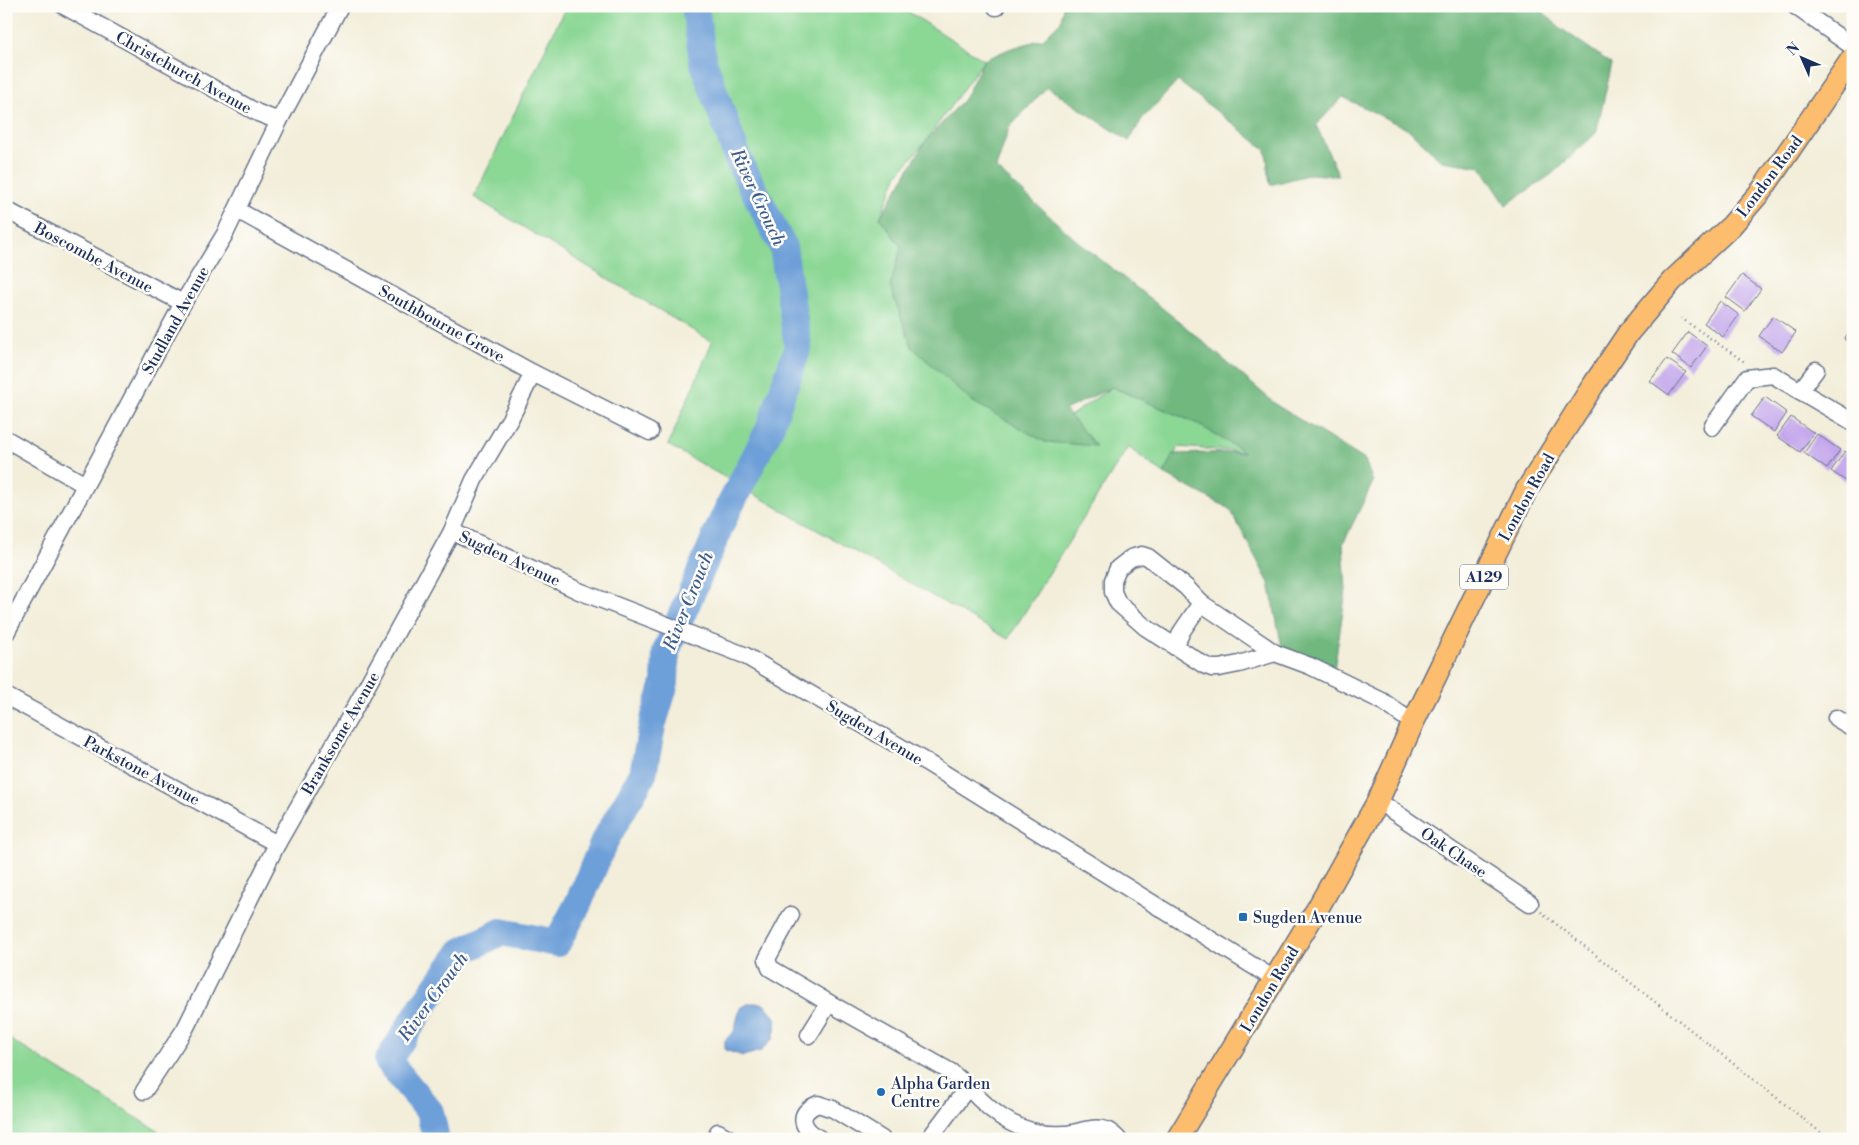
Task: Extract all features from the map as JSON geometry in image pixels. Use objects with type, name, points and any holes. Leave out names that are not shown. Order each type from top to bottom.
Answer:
[{"type":"main road","name":"London Road","points":[[1176,1139],[1319,906],[1378,801],[1413,723],[1526,491],[1629,332],[1672,281],[1731,226],[1762,190],[1853,57]]},
{"type":"street","name":"Christchurch Avenue","points":[[64,6],[258,113],[279,121]]},
{"type":"street","name":"Studland Avenue","points":[[6,632],[183,303],[225,234],[279,121],[340,6]]},
{"type":"street","points":[[1795,6],[1853,47]]},
{"type":"street","name":"Boscombe Avenue","points":[[6,210],[183,303]]},
{"type":"street","name":"Southbourne Grove","points":[[237,210],[533,373],[650,432]]},
{"type":"street","points":[[1800,391],[1816,370]]},
{"type":"street","name":"Branksome Avenue","points":[[144,1091],[185,1029],[277,844],[352,713],[452,531],[474,480],[510,419],[533,373]]},
{"type":"street","points":[[1712,427],[1747,378],[1773,375],[1800,391],[1850,414]]},
{"type":"street","points":[[6,439],[84,485]]},
{"type":"street","name":"Sugden Avenue","points":[[452,531],[579,590],[744,655],[926,762],[1274,979]]},
{"type":"street","points":[[1275,653],[1239,664],[1212,668],[1204,665],[1145,627],[1118,603],[1113,592],[1113,580],[1118,568],[1131,558],[1142,555],[1148,557],[1201,603],[1275,653],[1292,658],[1382,701],[1413,723]]},
{"type":"street","points":[[1175,647],[1182,631],[1201,603]]},
{"type":"street","name":"Parkstone Avenue","points":[[6,696],[277,844]]},
{"type":"street","points":[[1836,718],[1853,728]]},
{"type":"street","name":"Oak Chase","points":[[1378,801],[1530,903]]},
{"type":"street","points":[[792,915],[767,959],[770,968],[951,1072],[995,1114],[1026,1131],[1065,1134],[1093,1129],[1106,1130],[1118,1139]]},
{"type":"street","points":[[809,1035],[829,1003]]},
{"type":"street","points":[[929,1139],[968,1087]]},
{"type":"street","points":[[820,1139],[807,1130],[803,1124],[803,1118],[808,1110],[818,1104],[833,1109],[882,1139]]},
{"type":"path","points":[[1681,318],[1750,365]]},
{"type":"path","points":[[1530,903],[1829,1139]]},
{"type":"green space","points":[[566,6],[899,6],[984,60],[925,142],[898,174],[880,218],[1095,445],[1070,416],[1112,387],[1196,423],[1245,452],[1178,447],[1164,474],[1128,447],[1008,639],[668,445],[712,342],[474,197]]},
{"type":"green space","points":[[1063,6],[1537,6],[1559,27],[1612,64],[1596,133],[1552,174],[1506,205],[1481,167],[1442,161],[1409,130],[1343,97],[1316,125],[1339,176],[1311,174],[1270,185],[1266,150],[1178,81],[1142,119],[1129,141],[1047,87],[1009,128],[996,168],[1076,240],[1181,323],[1278,406],[1365,460],[1373,482],[1343,544],[1346,590],[1334,670],[1283,652],[1269,583],[1230,509],[1164,474],[1173,454],[1244,452],[1196,423],[1112,387],[1065,410],[1096,446],[1045,442],[970,400],[912,347],[890,287],[901,247],[880,218],[925,142],[964,99],[984,60],[1009,49],[1043,39],[1061,21]]},
{"type":"green space","points":[[6,1037],[171,1139],[6,1139]]},
{"type":"water","points":[[750,1003],[762,1003],[769,1009],[777,1021],[773,1039],[761,1051],[743,1056],[725,1050],[725,1040],[734,1032],[740,1008]]},
{"type":"building","points":[[1742,275],[1761,289],[1745,311],[1726,297]]},
{"type":"building","points":[[1720,301],[1739,315],[1723,337],[1704,323]]},
{"type":"building","points":[[1773,316],[1796,332],[1782,352],[1759,336]]},
{"type":"building","points":[[1853,326],[1853,344],[1844,339]]},
{"type":"building","points":[[1688,332],[1707,346],[1691,368],[1672,354]]},
{"type":"building","points":[[1667,359],[1686,372],[1669,395],[1650,381]]},
{"type":"building","points":[[1765,397],[1787,413],[1774,432],[1751,416]]},
{"type":"building","points":[[1791,417],[1814,433],[1800,452],[1777,436]]},
{"type":"building","points":[[1817,434],[1840,450],[1827,469],[1804,453]]},
{"type":"building","points":[[1845,451],[1853,457],[1853,486],[1831,471]]},
{"type":"waterway","name":"River Crouch","points":[[436,1139],[430,1112],[388,1061],[422,1007],[462,951],[501,932],[557,943],[578,904],[604,842],[643,774],[652,726],[665,683],[666,651],[725,515],[769,430],[798,347],[783,247],[738,159],[703,61],[695,6]]},
{"type":"place","name":"Sugden Avenue","points":[[1243,917]]},
{"type":"place","name":"Alpha Garden Centre","points":[[881,1092]]}]
